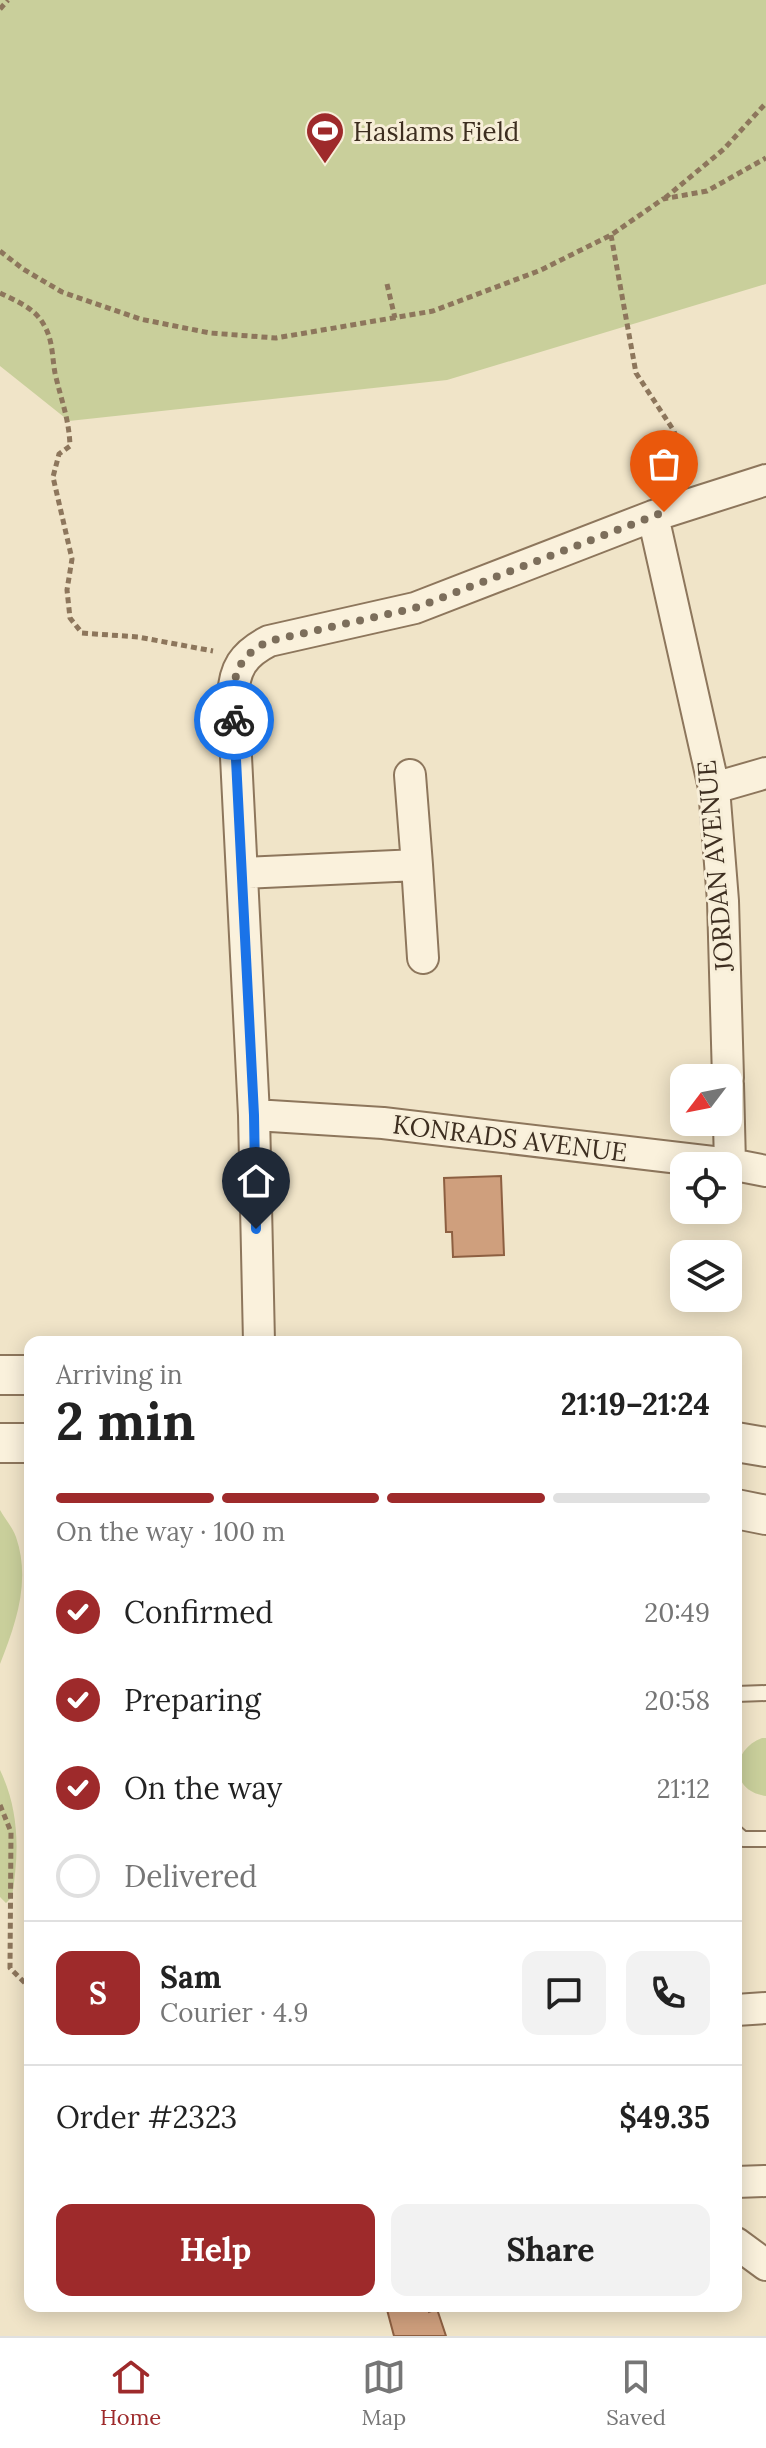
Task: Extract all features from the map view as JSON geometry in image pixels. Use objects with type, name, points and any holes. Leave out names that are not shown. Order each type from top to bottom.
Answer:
[{"type":"street","points":[[259,1336],[254,1115],[233,697],[237,667],[245,657],[269,641],[386,616],[449,597],[659,514],[766,480]]},
{"type":"street","name":"JORDAN AVENUE","points":[[659,514],[714,788],[723,901],[728,1064]]},
{"type":"street","points":[[714,788],[766,773]]},
{"type":"street","points":[[410,775],[423,958]]},
{"type":"street","points":[[242,873],[417,865]]},
{"type":"street","name":"KONRADS AVENUE","points":[[254,1115],[383,1123],[670,1157]]},
{"type":"street","name":"KONRADS AVENUE","points":[[742,1166],[766,1171]]},
{"type":"street","points":[[0,1375],[24,1375]]},
{"type":"street","points":[[0,1443],[24,1443]]},
{"type":"street","points":[[742,1443],[766,1447]]},
{"type":"street","points":[[742,1510],[766,1515]]},
{"type":"street","points":[[742,2010],[766,2008]]},
{"type":"street","points":[[742,2182],[766,2181]]},
{"type":"street","points":[[742,2247],[766,2265]]},
{"type":"lane","points":[[742,1694],[766,1693]]},
{"type":"lane","points":[[742,1838],[766,1839]]},
{"type":"path","points":[[0,9],[8,0]]},
{"type":"path","points":[[0,251],[62,292],[140,319],[210,333],[276,338],[433,311],[528,275],[611,235],[663,199],[724,149],[766,103]]},
{"type":"path","points":[[663,199],[707,191],[766,158]]},
{"type":"path","points":[[611,235],[636,373],[674,431],[686,470],[659,514]]},
{"type":"path","points":[[387,284],[395,318]]},
{"type":"path","points":[[0,293],[31,309],[44,323],[69,421],[70,446],[59,454],[53,477],[72,559],[67,590],[70,618],[82,633],[138,637],[245,657]]},
{"type":"path","points":[[0,1805],[11,1832],[10,1968],[24,1982]]},
{"type":"green space","name":"Haslams Field","points":[[0,0],[766,0],[766,284],[447,380],[69,421],[0,366]]},
{"type":"green space","points":[[0,1510],[16,1537],[22,1586],[16,1617],[0,1664]]},
{"type":"green space","points":[[766,1738],[766,1796],[754,1793],[742,1782],[742,1755],[751,1744]]},
{"type":"green space","points":[[0,1770],[11,1801],[16,1833],[12,1897],[6,1903],[0,1897]]},
{"type":"building","points":[[501,1176],[504,1255],[453,1257],[452,1232],[446,1232],[444,1178]]},
{"type":"building","points":[[388,2312],[438,2312],[446,2336],[394,2336]]},
{"type":"way so far","points":[[234,720],[237,667],[256,648],[269,641],[370,620],[449,597],[664,512]]},
{"type":"place","name":"Haslams Field","points":[[325,165]]},
{"type":"route","points":[[234,720],[254,1115],[256,1229]]}]
